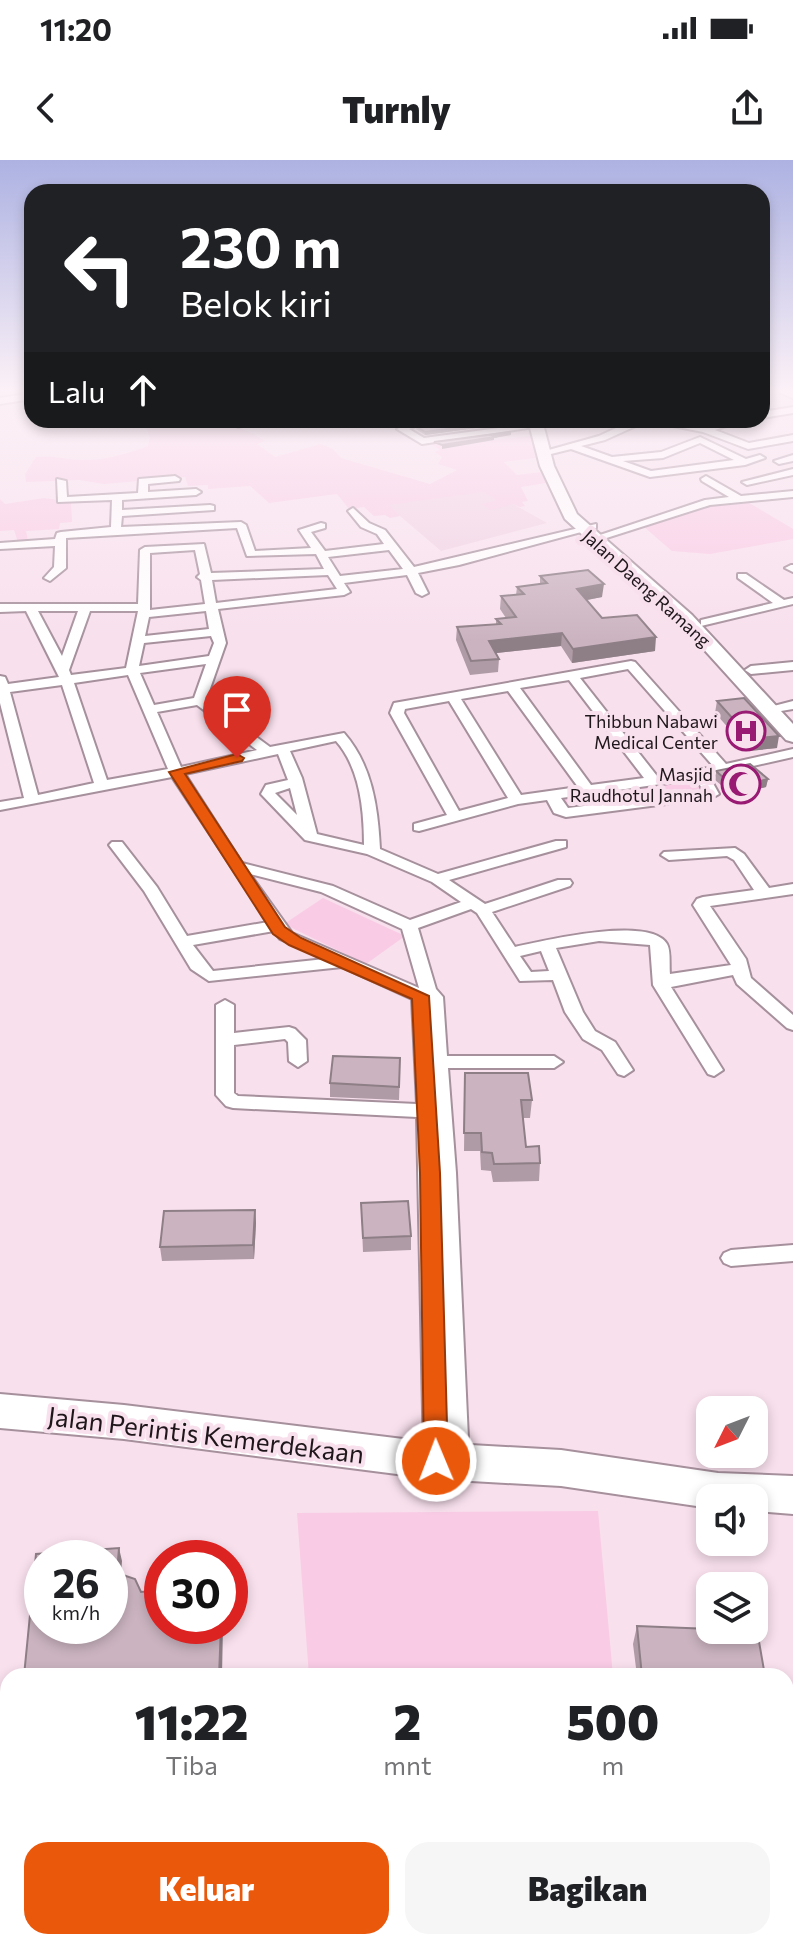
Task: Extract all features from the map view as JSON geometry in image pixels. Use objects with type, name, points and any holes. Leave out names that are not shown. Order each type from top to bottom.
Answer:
[{"type":"highway","name":"Jalan Perintis Kemerdekaan","points":[[0,1411],[124,1422],[446,1461],[561,1468],[718,1491],[793,1495]]},
{"type":"main road","name":"Jalan Daeng Ramang","points":[[556,474],[570,516],[682,609],[785,709]]},
{"type":"main road","name":"Jalan Daeng Ramang","points":[[682,609],[705,623],[718,645],[751,670],[785,709],[793,736]]},
{"type":"street","points":[[707,474],[739,499]]},
{"type":"street","points":[[768,498],[745,483],[782,474]]},
{"type":"street","points":[[143,495],[143,481],[175,479]]},
{"type":"street","points":[[61,481],[61,499],[72,505],[100,498],[196,492]]},
{"type":"street","points":[[99,484],[100,498]]},
{"type":"street","points":[[203,577],[333,576],[411,571],[592,532],[709,502],[793,494]]},
{"type":"street","points":[[116,530],[117,497]]},
{"type":"street","points":[[117,513],[210,508]]},
{"type":"street","points":[[353,511],[367,527],[381,532],[411,571],[422,593]]},
{"type":"street","points":[[50,578],[60,568],[60,536],[65,533],[239,525],[251,554],[320,553],[392,546]]},
{"type":"street","points":[[0,608],[85,607],[144,611],[344,592],[304,530],[321,526]]},
{"type":"street","points":[[0,546],[60,542]]},
{"type":"street","points":[[199,701],[220,643],[203,577],[200,546],[145,550],[144,611],[132,669],[176,772],[276,926],[295,941],[340,963],[427,994]]},
{"type":"street","points":[[742,576],[787,602]]},
{"type":"street","points":[[705,623],[787,602]]},
{"type":"street","points":[[30,607],[65,675],[102,785]]},
{"type":"street","points":[[65,675],[85,607]]},
{"type":"street","points":[[138,640],[216,632]]},
{"type":"street","points":[[32,801],[1,686],[65,675],[214,659]]},
{"type":"street","points":[[455,817],[396,709],[621,665],[634,667],[722,768]]},
{"type":"street","points":[[751,670],[793,666]]},
{"type":"street","points":[[571,674],[654,781]]},
{"type":"street","points":[[511,685],[587,789]]},
{"type":"street","points":[[453,697],[517,800]]},
{"type":"street","points":[[148,710],[199,701],[275,750],[296,782],[310,837]]},
{"type":"street","points":[[0,806],[343,737],[367,792],[372,814],[372,851]]},
{"type":"street","points":[[419,827],[517,800],[701,774],[793,753]]},
{"type":"street","points":[[552,794],[559,810],[566,813],[660,803],[712,794],[701,774]]},
{"type":"street","points":[[296,782],[271,788],[268,794],[310,837],[372,851],[437,879],[478,906],[526,977],[559,975]]},
{"type":"street","points":[[437,879],[561,844]]},
{"type":"street","points":[[117,845],[203,972],[217,977],[340,963]]},
{"type":"street","points":[[669,855],[730,851],[739,857],[763,891]]},
{"type":"street","points":[[236,866],[327,889],[409,926],[564,883]]},
{"type":"street","points":[[793,889],[763,891],[701,904],[738,959],[743,980],[793,1024]]},
{"type":"street","points":[[184,941],[276,926]]},
{"type":"street","points":[[409,926],[427,994],[438,1062],[432,1103]]},
{"type":"street","points":[[510,953],[607,934],[655,941],[660,946],[662,985],[714,1070]]},
{"type":"street","points":[[547,945],[580,1022],[592,1037],[609,1046],[624,1070]]},
{"type":"street","points":[[662,985],[672,979],[740,969]]},
{"type":"street","points":[[427,994],[438,1173],[446,1461]]},
{"type":"street","points":[[225,1005],[225,1095],[233,1102],[432,1103]]},
{"type":"street","points":[[226,1040],[289,1033],[297,1040],[298,1061]]},
{"type":"street","points":[[438,1062],[554,1062]]},
{"type":"street","points":[[731,1258],[793,1253]]},
{"type":"shaded area","points":[[25,474],[397,474],[430,484],[448,474],[542,474],[546,483],[521,487],[528,501],[522,502],[525,506],[513,504],[491,510],[481,504],[497,500],[483,492],[389,505],[400,516],[390,518],[374,516],[364,507],[349,509],[337,494],[269,503],[250,486],[208,489],[208,485],[188,486],[185,477],[104,484],[79,480],[26,482]]},
{"type":"shaded area","points":[[488,490],[547,523],[441,551],[386,504]]},
{"type":"shaded area","points":[[44,498],[71,502],[72,522],[60,523],[59,529],[26,531],[28,541],[18,542],[14,530],[0,531],[0,499],[5,504]]},
{"type":"shaded area","points":[[746,501],[793,529],[793,539],[710,554],[672,551],[643,526],[716,502]]},
{"type":"shaded area","points":[[699,777],[709,790],[564,811],[555,795]]},
{"type":"shaded area","points":[[323,898],[405,936],[366,964],[284,924]]},
{"type":"shaded area","points":[[598,1511],[612,1668],[308,1668],[297,1513]]},
{"type":"building","points":[[588,570],[604,584],[577,589],[602,618],[637,615],[656,637],[573,649],[562,633],[489,641],[499,659],[471,661],[457,627],[501,624],[496,619],[516,617],[501,596],[524,594],[517,587],[547,583],[540,576]]},
{"type":"building","points":[[744,698],[779,736],[751,739],[717,701]]},
{"type":"building","points":[[750,764],[768,779],[734,787],[716,771]]},
{"type":"building","points":[[333,1056],[400,1058],[399,1087],[330,1083]]},
{"type":"building","points":[[465,1073],[528,1073],[532,1100],[521,1100],[526,1147],[539,1146],[540,1163],[494,1164],[492,1153],[482,1152],[481,1133],[464,1133]]},
{"type":"building","points":[[408,1201],[411,1236],[363,1238],[361,1203]]},
{"type":"building","points":[[255,1210],[253,1245],[160,1247],[164,1211]]},
{"type":"building","points":[[128,1577],[135,1579],[141,1592],[144,1592],[144,1644],[220,1644],[219,1668],[25,1668],[27,1644],[128,1644]]},
{"type":"building","points":[[637,1626],[696,1628],[696,1644],[759,1644],[764,1668],[641,1668]]},
{"type":"place","name":"Thibbun Nabawi Medical Center","points":[[746,731]]},
{"type":"place","name":"Masjid Raudhotul Jannah","points":[[741,784]]},
{"type":"route","points":[[237,758],[176,772],[279,930],[340,963],[420,996],[430,1173],[436,1461]]}]
